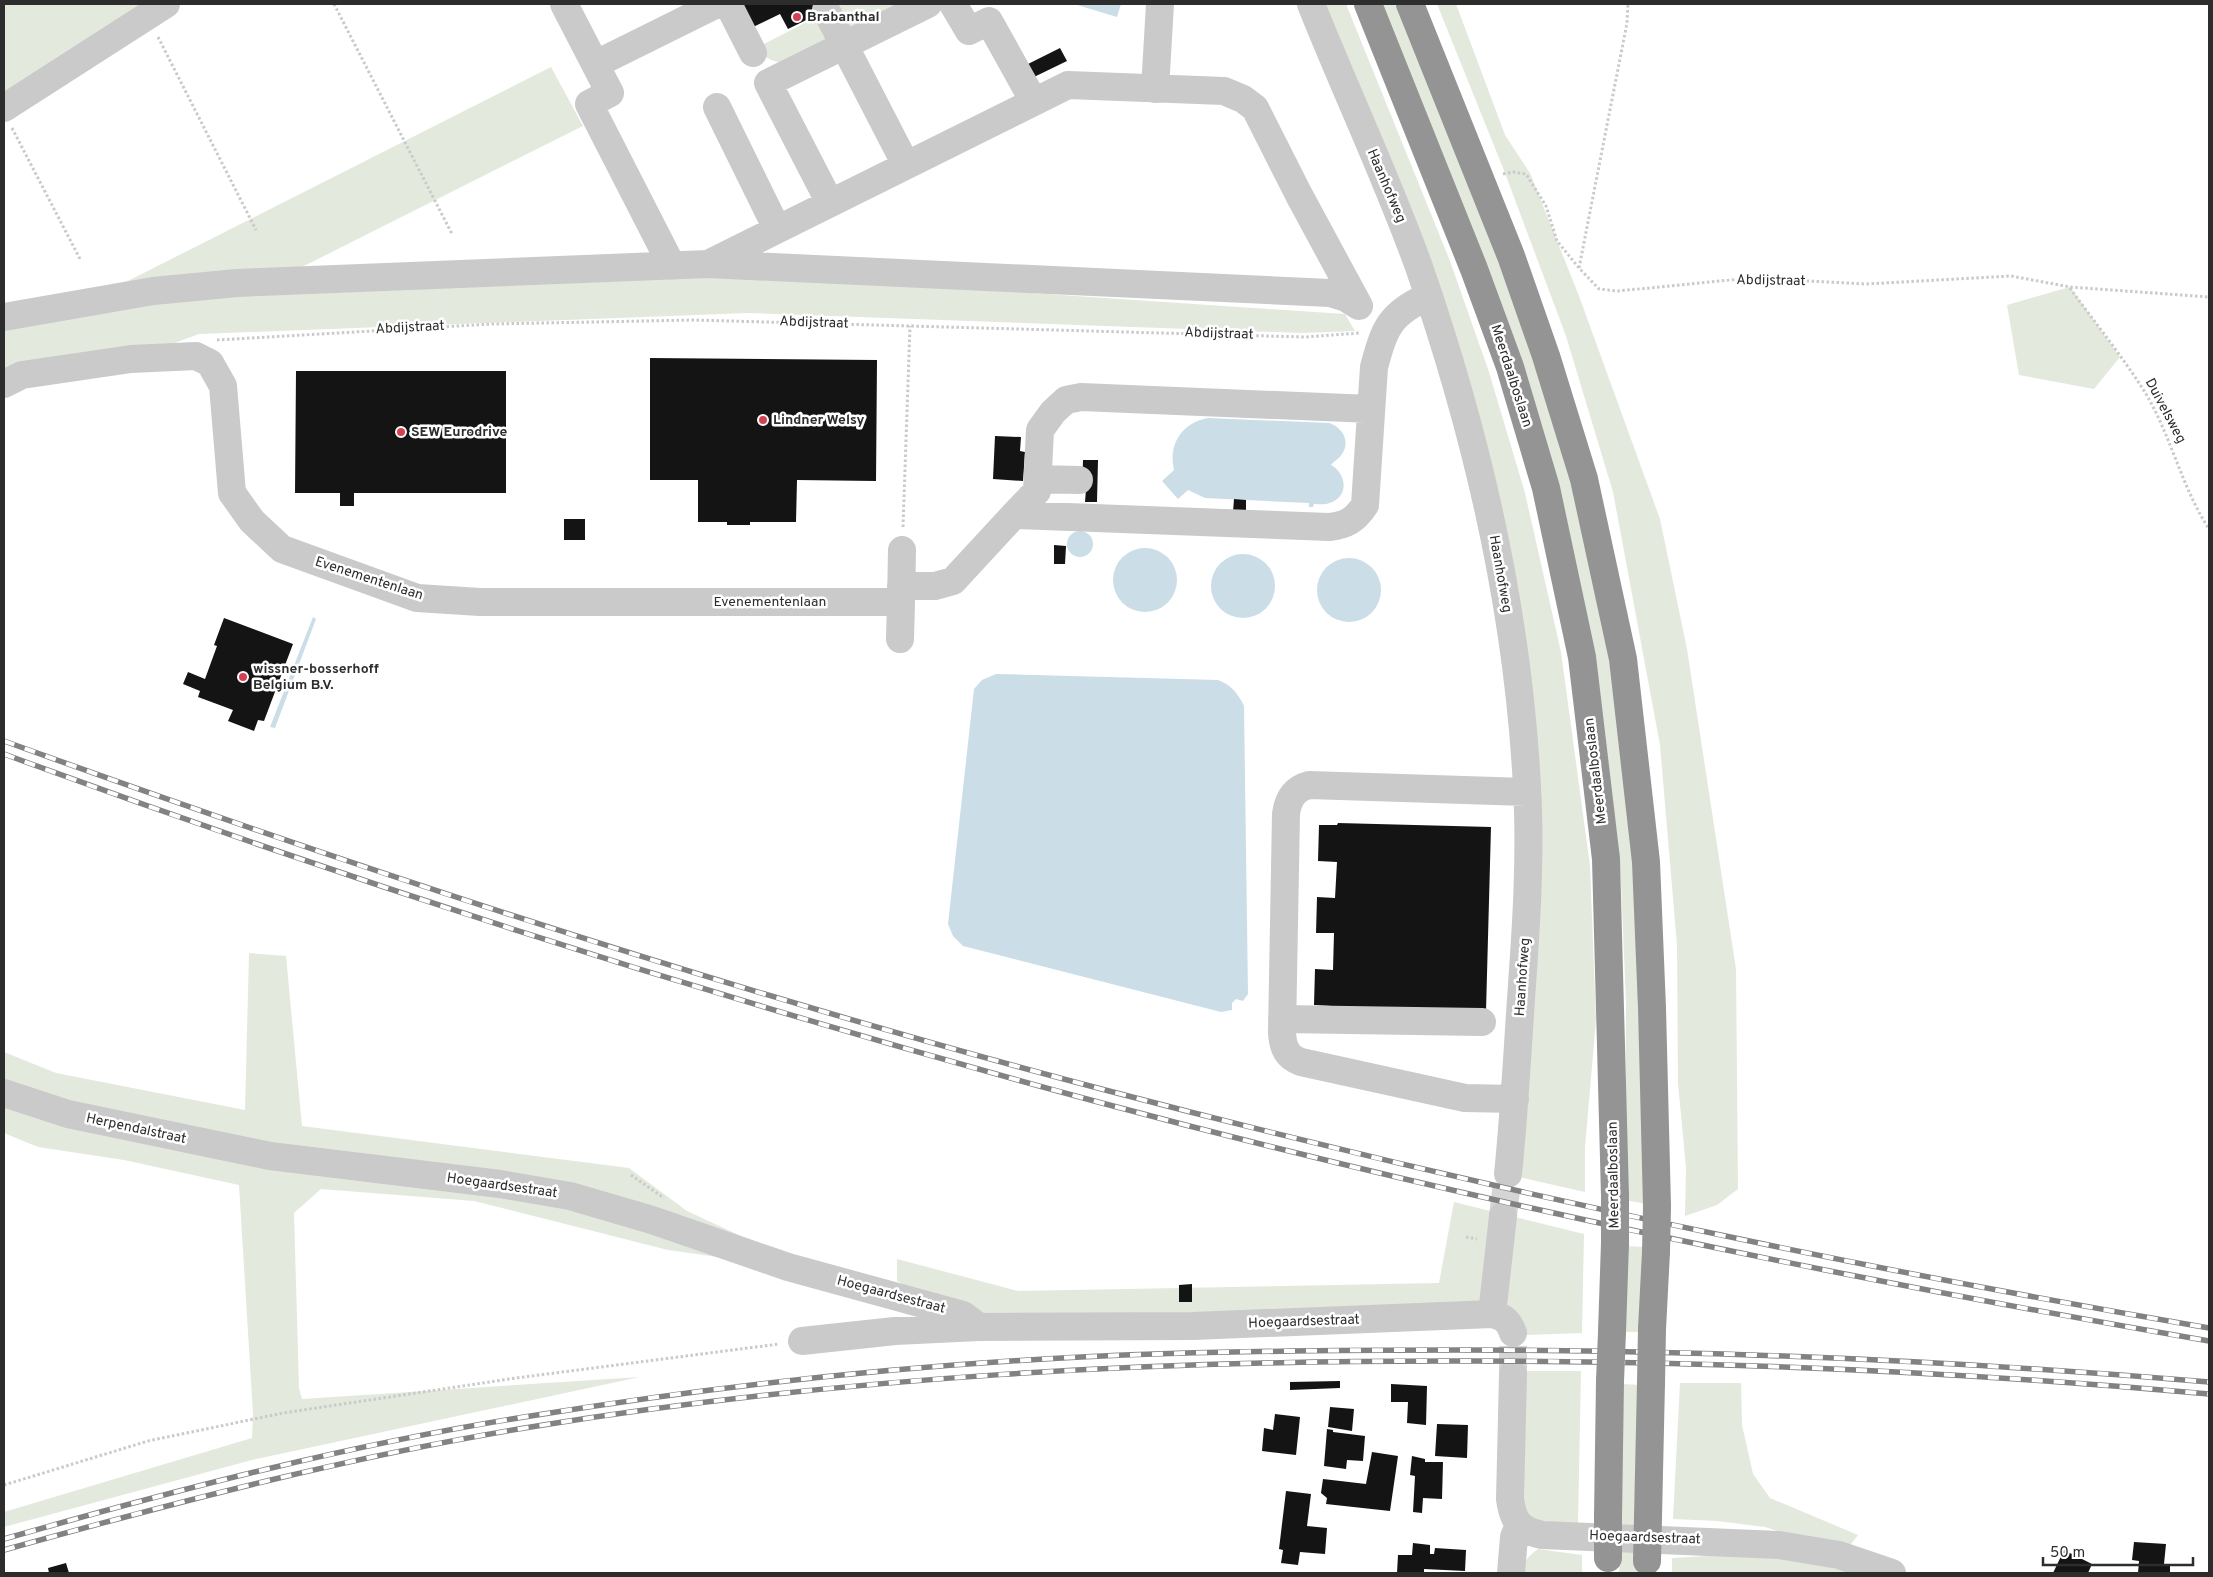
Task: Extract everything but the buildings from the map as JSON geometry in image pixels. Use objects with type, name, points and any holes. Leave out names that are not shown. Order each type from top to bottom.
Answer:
[{"type":"highway","name":"Meerdaalboslaan","points":[[1368,4],[1474,269],[1510,367],[1546,488],[1582,658],[1606,859],[1615,1196],[1608,1566]]},
{"type":"highway","points":[[1410,4],[1511,256],[1546,356],[1584,479],[1623,659],[1646,862],[1652,1008],[1657,1206],[1652,1329],[1647,1567]]},
{"type":"street","points":[[6,114],[166,4]]},
{"type":"street","points":[[564,4],[610,93],[589,104],[672,266]]},
{"type":"street","points":[[596,64],[718,4]]},
{"type":"street","points":[[728,4],[753,53]]},
{"type":"street","points":[[952,4],[969,31],[989,22],[1034,102]]},
{"type":"street","points":[[1155,89],[1160,4]]},
{"type":"street","name":"Haanhofweg","points":[[1311,4],[1403,227],[1428,296],[1455,382],[1490,516],[1517,675],[1527,792],[1528,906],[1508,1174]]},
{"type":"street","points":[[830,203],[768,82],[922,5]]},
{"type":"street","points":[[826,10],[906,166]]},
{"type":"street","points":[[708,264],[1068,86],[1224,92],[1243,98],[1255,108],[1299,195],[1360,306]]},
{"type":"street","points":[[717,107],[777,229]]},
{"type":"street","points":[[4,317],[153,291],[237,283],[708,264],[1330,293],[1346,298],[1389,324]]},
{"type":"street","points":[[1014,515],[1329,527],[1344,525],[1357,517],[1366,505],[1374,367],[1380,345],[1389,324],[1406,307],[1428,296]]},
{"type":"street","points":[[4,384],[22,375],[113,362],[196,356]]},
{"type":"street","name":"Evenementenlaan","points":[[196,356],[210,363],[223,386],[232,493],[252,521],[282,549],[417,598],[480,602],[901,594],[953,581],[1037,491],[1038,479]]},
{"type":"street","points":[[1080,480],[1038,479],[1040,430],[1053,412],[1066,400],[1081,397],[1371,409]]},
{"type":"street","points":[[900,639],[902,550]]},
{"type":"street","points":[[1514,1099],[1465,1098],[1295,1060],[1288,1054],[1283,1046],[1282,1019],[1286,814],[1288,802],[1297,790],[1316,784],[1527,792]]},
{"type":"street","points":[[1282,1019],[1482,1022]]},
{"type":"street","name":"Herpendalstraat","points":[[4,1092],[68,1114],[270,1156]]},
{"type":"street","name":"Hoegaardsestraat","points":[[270,1156],[500,1184],[570,1196],[652,1220],[788,1267],[963,1315],[979,1327],[1193,1326],[1492,1314]]},
{"type":"street","points":[[1503,1216],[1492,1314],[1502,1316],[1510,1323],[1514,1333]]},
{"type":"street","points":[[802,1341],[895,1332],[979,1327]]},
{"type":"street","points":[[1511,1573],[1514,1537],[1519,1525],[1512,1513],[1510,1499],[1513,1374]]},
{"type":"street","name":"Hoegaardsestraat","points":[[1519,1525],[1530,1532],[1542,1535],[1778,1545],[1836,1564],[1892,1573]]},
{"type":"path","points":[[334,4],[452,234]]},
{"type":"path","points":[[1579,268],[1627,23],[1628,4]]},
{"type":"path","points":[[156,32],[256,230]]},
{"type":"path","points":[[6,114],[80,259]]},
{"type":"path","name":"Abdijstraat","points":[[1500,174],[1513,172],[1526,174],[1546,206],[1557,241],[1599,289],[1618,291],[1751,278],[1866,284],[2011,276],[2070,288],[2209,298]]},
{"type":"path","name":"Duivelsweg","points":[[2070,288],[2146,394],[2201,516],[2209,529]]},
{"type":"path","name":"Abdijstraat","points":[[196,356],[211,342],[224,338],[492,324],[694,320],[1305,337],[1372,332],[1389,324]]},
{"type":"path","points":[[902,550],[910,326]]},
{"type":"path","points":[[4,1485],[148,1441],[283,1413],[516,1378],[802,1341]]},
{"type":"shaded area","points":[[4,4],[143,4],[4,95]]},
{"type":"shaded area","points":[[843,4],[904,4],[847,33],[834,8]]},
{"type":"shaded area","points":[[1318,4],[1346,4],[1450,261],[1489,372],[1525,493],[1561,652],[1590,866],[1596,1020],[1585,1147],[1585,1192],[1519,1177],[1535,921],[1492,503]]},
{"type":"shaded area","points":[[1382,4],[1402,4],[1466,166],[1564,444],[1602,602],[1637,841],[1646,1204],[1625,1200],[1626,1002],[1621,884],[1618,841],[1596,673],[1489,277],[1450,172]]},
{"type":"shaded area","points":[[1437,4],[1456,4],[1505,135],[1530,173],[1579,296],[1660,519],[1687,649],[1736,969],[1738,1189],[1717,1205],[1685,1216],[1686,1168],[1678,1083],[1677,945],[1660,745],[1613,492],[1566,336],[1503,168]]},
{"type":"shaded area","points":[[820,15],[833,40],[780,62],[770,59],[759,50],[758,47]]},
{"type":"shaded area","points":[[551,67],[583,126],[274,281],[114,288]]},
{"type":"shaded area","points":[[744,274],[1345,314],[1355,331],[1302,333],[748,313],[199,334],[131,359],[4,384],[4,326],[151,300]]},
{"type":"shaded area","points":[[2070,287],[2120,357],[2094,389],[2019,375],[2007,305]]},
{"type":"shaded area","points":[[249,953],[286,956],[302,1126],[629,1168],[687,1211],[842,1283],[788,1267],[668,1250],[474,1201],[321,1189],[294,1213],[299,1388],[302,1399],[640,1377],[252,1460],[4,1527],[4,1512],[252,1438],[253,1414],[239,1185],[124,1160],[38,1147],[4,1133],[4,1052],[56,1073],[245,1110]]},
{"type":"shaded area","points":[[1454,1202],[1584,1234],[1582,1333],[1527,1335],[1502,1306],[1006,1318],[939,1305],[897,1281],[897,1259],[1018,1291],[1439,1283]]},
{"type":"shaded area","points":[[1624,1246],[1645,1247],[1643,1332],[1623,1332]]},
{"type":"shaded area","points":[[1525,1371],[1581,1371],[1578,1523],[1536,1522],[1522,1507]]},
{"type":"shaded area","points":[[1680,1383],[1741,1383],[1742,1425],[1753,1474],[1770,1498],[1858,1535],[1845,1552],[1765,1527],[1717,1521],[1673,1519]]},
{"type":"shaded area","points":[[1622,1384],[1642,1385],[1638,1573],[1619,1573]]},
{"type":"shaded area","points":[[1538,1549],[1582,1555],[1582,1573],[1521,1573],[1529,1556]]},
{"type":"shaded area","points":[[1742,1554],[1815,1561],[1866,1573],[1672,1573],[1672,1558]]},
{"type":"water","points":[[1074,4],[1121,4],[1117,17]]},
{"type":"water","points":[[1208,418],[1329,423],[1334,425],[1344,435],[1346,444],[1342,454],[1331,465],[1340,473],[1343,479],[1344,484],[1341,495],[1330,503],[1314,504],[1313,507],[1309,507],[1309,503],[1205,498],[1188,490],[1178,499],[1162,481],[1174,470],[1173,452],[1175,443],[1184,430]]},
{"type":"water","points":[[1080,531],[1089,535],[1093,544],[1089,553],[1080,557],[1071,553],[1067,544],[1071,535]]},
{"type":"water","points":[[1145,548],[1163,554],[1171,562],[1177,580],[1171,598],[1163,606],[1145,612],[1127,606],[1119,598],[1113,580],[1119,562],[1127,554]]},
{"type":"water","points":[[1243,554],[1261,560],[1269,568],[1275,586],[1269,604],[1261,612],[1243,618],[1225,612],[1217,604],[1211,586],[1217,568],[1225,560]]},
{"type":"water","points":[[1349,558],[1367,564],[1375,572],[1381,590],[1375,608],[1367,616],[1349,622],[1331,616],[1323,608],[1317,590],[1323,572],[1331,564]]},
{"type":"water","points":[[313,617],[316,619],[275,728],[270,727]]},
{"type":"water","points":[[996,674],[1218,680],[1234,690],[1239,697],[1244,706],[1248,994],[1243,1001],[1236,999],[1232,1003],[1232,1010],[1221,1012],[963,946],[953,936],[948,924],[974,689],[982,680]]},
{"type":"tunnel","points":[[1503,1216],[1508,1174]]},
{"type":"tunnel","points":[[1513,1333],[1513,1374]]},
{"type":"railway","points":[[4,741],[277,837],[552,928],[830,1013],[1109,1091],[1382,1159],[1657,1222],[1932,1278],[2209,1328]]},
{"type":"railway","points":[[4,754],[274,850],[547,940],[821,1024],[1098,1102],[1374,1172],[1651,1234],[1930,1290],[2209,1341]]},
{"type":"railway","points":[[4,1539],[202,1485],[335,1453],[469,1426],[740,1386],[808,1378],[1013,1361],[1129,1355],[1271,1351],[1461,1350],[1648,1352],[1929,1363],[2209,1382]]},
{"type":"railway","points":[[4,1550],[269,1480],[402,1451],[537,1426],[770,1395],[1003,1374],[1120,1368],[1354,1361],[1656,1363],[1933,1374],[2209,1394]]},
{"type":"place","name":"Brabanthal","points":[[797,17]]},
{"type":"place","name":"Lindner Welsy","points":[[763,420]]},
{"type":"place","name":"SEW Eurodrive","points":[[401,432]]},
{"type":"place","name":"wissner-bosserhoff Belgium B.V.","points":[[243,677]]}]
